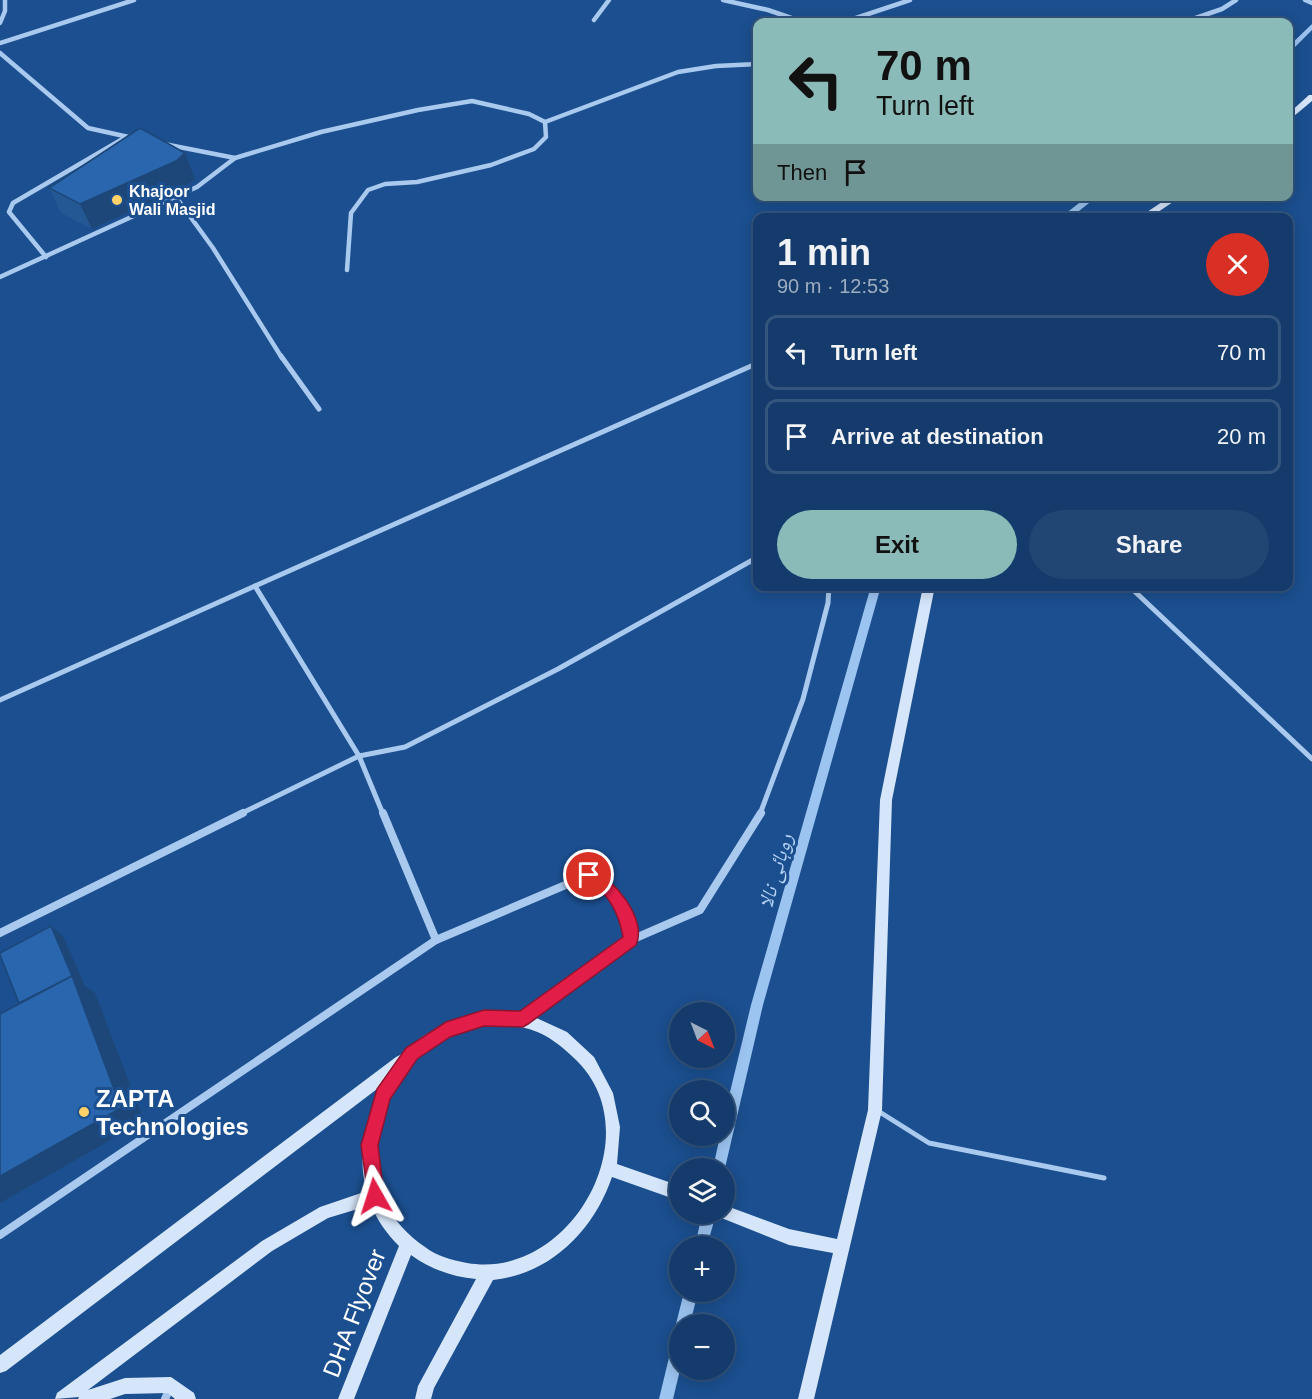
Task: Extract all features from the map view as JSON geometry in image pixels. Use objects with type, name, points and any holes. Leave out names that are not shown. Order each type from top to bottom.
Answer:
[{"type":"main road","points":[[1293,114],[1312,97]]},
{"type":"main road","points":[[1150,213],[1170,201]]},
{"type":"main road","points":[[806,1399],[875,1110],[886,800],[928,591]]},
{"type":"main road","points":[[0,1365],[412,1054],[446,1030],[484,1018],[523,1019],[557,1032],[586,1055],[606,1089],[614,1128],[610,1169],[594,1208],[566,1241],[529,1264],[488,1273],[444,1267],[407,1245],[388,1222],[375,1196],[369,1145],[382,1095],[412,1054]]},
{"type":"main road","points":[[610,1169],[669,1190]]},
{"type":"main road","points":[[63,1399],[267,1246],[325,1212],[375,1196]]},
{"type":"main road","points":[[735,1216],[789,1237],[841,1247]]},
{"type":"main road","name":"DHA Flyover","points":[[346,1399],[407,1245]]},
{"type":"main road","points":[[423,1399],[426,1386],[488,1273]]},
{"type":"main road","points":[[86,1399],[125,1386],[168,1392],[188,1399]]},
{"type":"street","points":[[0,23],[5,11],[5,0]]},
{"type":"street","points":[[0,43],[134,0]]},
{"type":"street","points":[[594,20],[609,0]]},
{"type":"street","points":[[723,0],[791,18]]},
{"type":"street","points":[[854,18],[910,0]]},
{"type":"street","points":[[1196,18],[1222,9],[1236,0]]},
{"type":"street","points":[[1305,0],[1312,3]]},
{"type":"street","points":[[0,53],[88,128],[136,139]]},
{"type":"street","points":[[0,277],[197,187],[235,158],[321,132],[418,110],[472,101],[529,114],[545,122],[678,72],[716,66],[753,64]]},
{"type":"street","points":[[347,270],[351,213],[368,190],[385,184],[417,182],[457,174],[534,148],[546,137],[545,122]]},
{"type":"street","points":[[46,256],[9,212],[14,203],[126,137]]},
{"type":"street","points":[[158,143],[235,158]]},
{"type":"street","points":[[176,196],[213,248],[271,342],[320,409]]},
{"type":"street","points":[[0,700],[753,365]]},
{"type":"street","points":[[0,933],[358,756],[405,747],[558,669],[753,560]]},
{"type":"street","points":[[255,586],[358,756],[436,940]]},
{"type":"street","points":[[523,1019],[631,940],[700,910],[762,812],[803,699],[828,603],[829,591]]},
{"type":"street","points":[[1134,591],[1312,759]]},
{"type":"street","points":[[0,1235],[436,940],[589,875],[608,888],[626,914],[631,940]]},
{"type":"lane","points":[[875,1110],[929,1143],[1104,1178]]},
{"type":"building","points":[[140,128],[185,153],[176,161],[80,204],[49,188]]},
{"type":"building","points":[[51,926],[72,976],[19,1003],[0,953]]},
{"type":"building","points":[[72,976],[121,1108],[0,1176],[0,1014]]},
{"type":"waterway","name":"روہائی نالا","points":[[1293,47],[1312,26]]},
{"type":"waterway","name":"روہائی نالا","points":[[1071,213],[1087,201]]},
{"type":"waterway","name":"روہائی نالا","points":[[721,1158],[757,1005],[875,591]]},
{"type":"waterway","name":"روہائی نالا","points":[[704,1236],[706,1224]]},
{"type":"waterway","name":"روہائی نالا","points":[[686,1314],[688,1302]]},
{"type":"waterway","name":"روہائی نالا","points":[[666,1399],[671,1380]]},
{"type":"place","name":"Khajoor Wali Masjid","points":[[117,200]]},
{"type":"place","name":"ZAPTA Technologies","points":[[84,1112]]},
{"type":"route","points":[[375,1196],[369,1145],[382,1095],[412,1054],[446,1030],[484,1018],[523,1019],[631,940],[626,914],[608,888],[589,875]]}]
